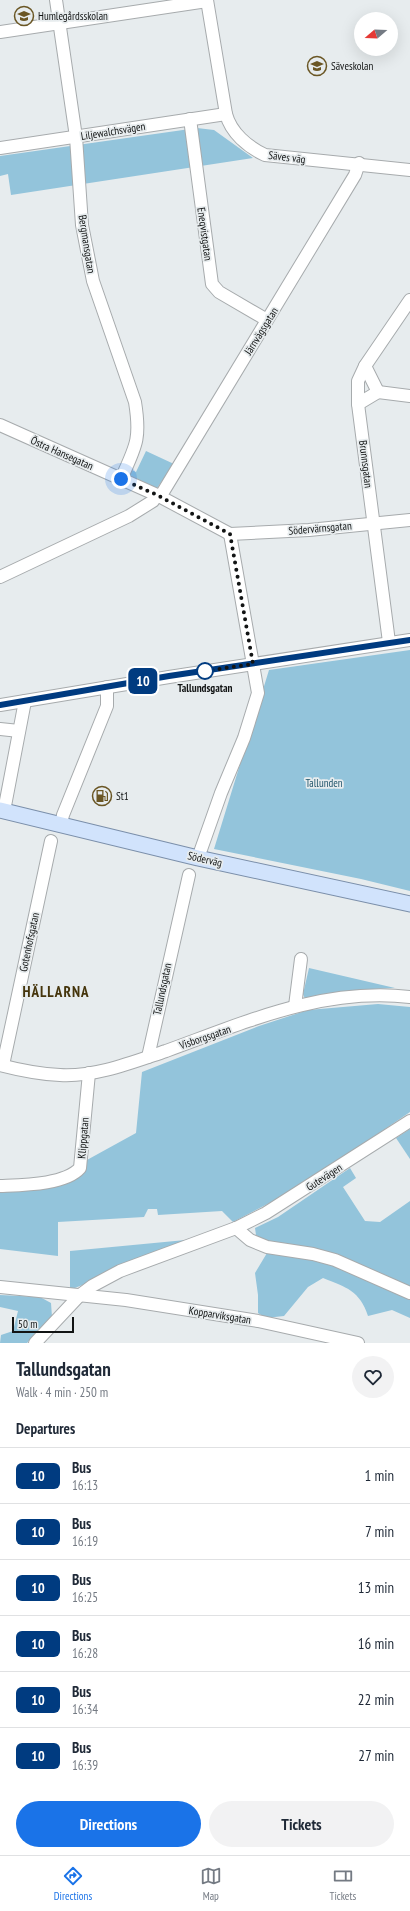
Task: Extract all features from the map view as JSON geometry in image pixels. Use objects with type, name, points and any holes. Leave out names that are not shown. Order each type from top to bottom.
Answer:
[{"type":"main road","name":"Söderväg","points":[[2,811],[198,858],[410,904]]},
{"type":"street","name":"Bergmansgatan","points":[[56,0],[76,137],[82,225],[93,281],[135,402],[137,417],[137,443],[121,479]]},
{"type":"street","points":[[0,32],[207,0]]},
{"type":"street","name":"Säves väg","points":[[207,0],[226,114],[231,126],[242,139],[256,151],[266,155],[410,170]]},
{"type":"street","name":"Liljewalchsvägen","points":[[0,148],[226,114]]},
{"type":"street","name":"Eneqvistgatan","points":[[190,119],[212,284],[219,292],[267,320]]},
{"type":"street","name":"Järnvägsgatan","points":[[0,577],[129,516],[153,501],[158,496],[356,175],[359,164]]},
{"type":"street","name":"Brunnsgatan","points":[[389,642],[358,404],[358,381],[365,366],[410,300]]},
{"type":"street","points":[[365,366],[378,392]]},
{"type":"street","points":[[358,404],[378,392],[410,396]]},
{"type":"street","name":"Östra Hansegatan","points":[[0,425],[158,496],[230,534]]},
{"type":"street","name":"Södervärnsgatan","points":[[230,534],[309,530],[410,520]]},
{"type":"street","points":[[198,858],[221,792],[244,738],[258,693],[230,534]]},
{"type":"street","points":[[0,705],[389,642],[410,640]]},
{"type":"street","points":[[61,824],[62,814],[107,706],[107,687]]},
{"type":"street","points":[[2,811],[25,701]]},
{"type":"street","points":[[0,728],[19,731]]},
{"type":"street","name":"Gotenhofsgatan","points":[[1,1065],[51,841]]},
{"type":"street","name":"Tallundsgatan","points":[[148,1057],[189,875]]},
{"type":"street","points":[[295,1006],[301,959]]},
{"type":"street","name":"Visborgsgatan","points":[[1,1065],[61,1075],[89,1073],[117,1067],[148,1057],[295,1006],[326,999],[356,996],[410,997]]},
{"type":"street","name":"Klippgatan","points":[[0,1186],[35,1184],[74,1175],[80,1168],[89,1073]]},
{"type":"street","name":"Gutevägen","points":[[80,1295],[107,1277],[236,1228],[266,1213],[410,1121]]},
{"type":"street","points":[[236,1228],[250,1240],[267,1247],[313,1254],[335,1260],[410,1294]]},
{"type":"street","name":"Kopparviksgatan","points":[[0,1287],[80,1295],[258,1321],[358,1343]]},
{"type":"street","points":[[35,1343],[80,1295]]},
{"type":"green space","points":[[197,128],[214,130],[253,158],[11,195],[8,174],[0,176],[0,156]]},
{"type":"green space","points":[[146,451],[174,464],[157,488],[127,475],[130,469],[136,472]]},
{"type":"green space","name":"Tallunden","points":[[410,650],[410,891],[361,879],[214,849],[269,670]]},
{"type":"green space","points":[[309,968],[395,988],[350,991],[305,999],[303,994]]},
{"type":"green space","points":[[378,1004],[410,1007],[410,1112],[300,1187],[233,1222],[222,1211],[158,1215],[157,1209],[148,1209],[144,1217],[58,1222],[58,1256],[0,1249],[0,1191],[36,1188],[136,1133],[142,1072],[259,1026],[308,1010]]},
{"type":"green space","points":[[410,1129],[410,1159],[396,1138]]},
{"type":"green space","points":[[350,1168],[356,1178],[343,1187],[365,1221],[380,1222],[410,1201],[410,1318],[392,1310],[368,1316],[361,1301],[356,1295],[345,1287],[323,1278],[308,1287],[284,1316],[266,1318],[258,1313],[258,1295],[255,1273],[267,1253],[265,1241],[256,1235],[255,1228],[278,1217]]},
{"type":"green space","points":[[196,1239],[70,1290],[70,1251]]},
{"type":"green space","points":[[0,1295],[40,1297],[51,1303],[52,1317],[27,1343],[0,1343],[1,1335],[13,1331],[18,1311],[0,1307]]},
{"type":"bus line","name":"10","points":[[0,705],[169,676],[410,640]]},
{"type":"place","name":"Humlegårdsskolan","points":[[24,16]]},
{"type":"place","name":"Säveskolan","points":[[317,66]]},
{"type":"place","name":"Tallundsgatan","points":[[205,671]]},
{"type":"place","name":"St1","points":[[102,796]]},
{"type":"district","name":"HÄLLARNA","points":[[56,992]]},
{"type":"route","points":[[121,479],[157,495],[230,534],[253,664],[205,671]]}]
